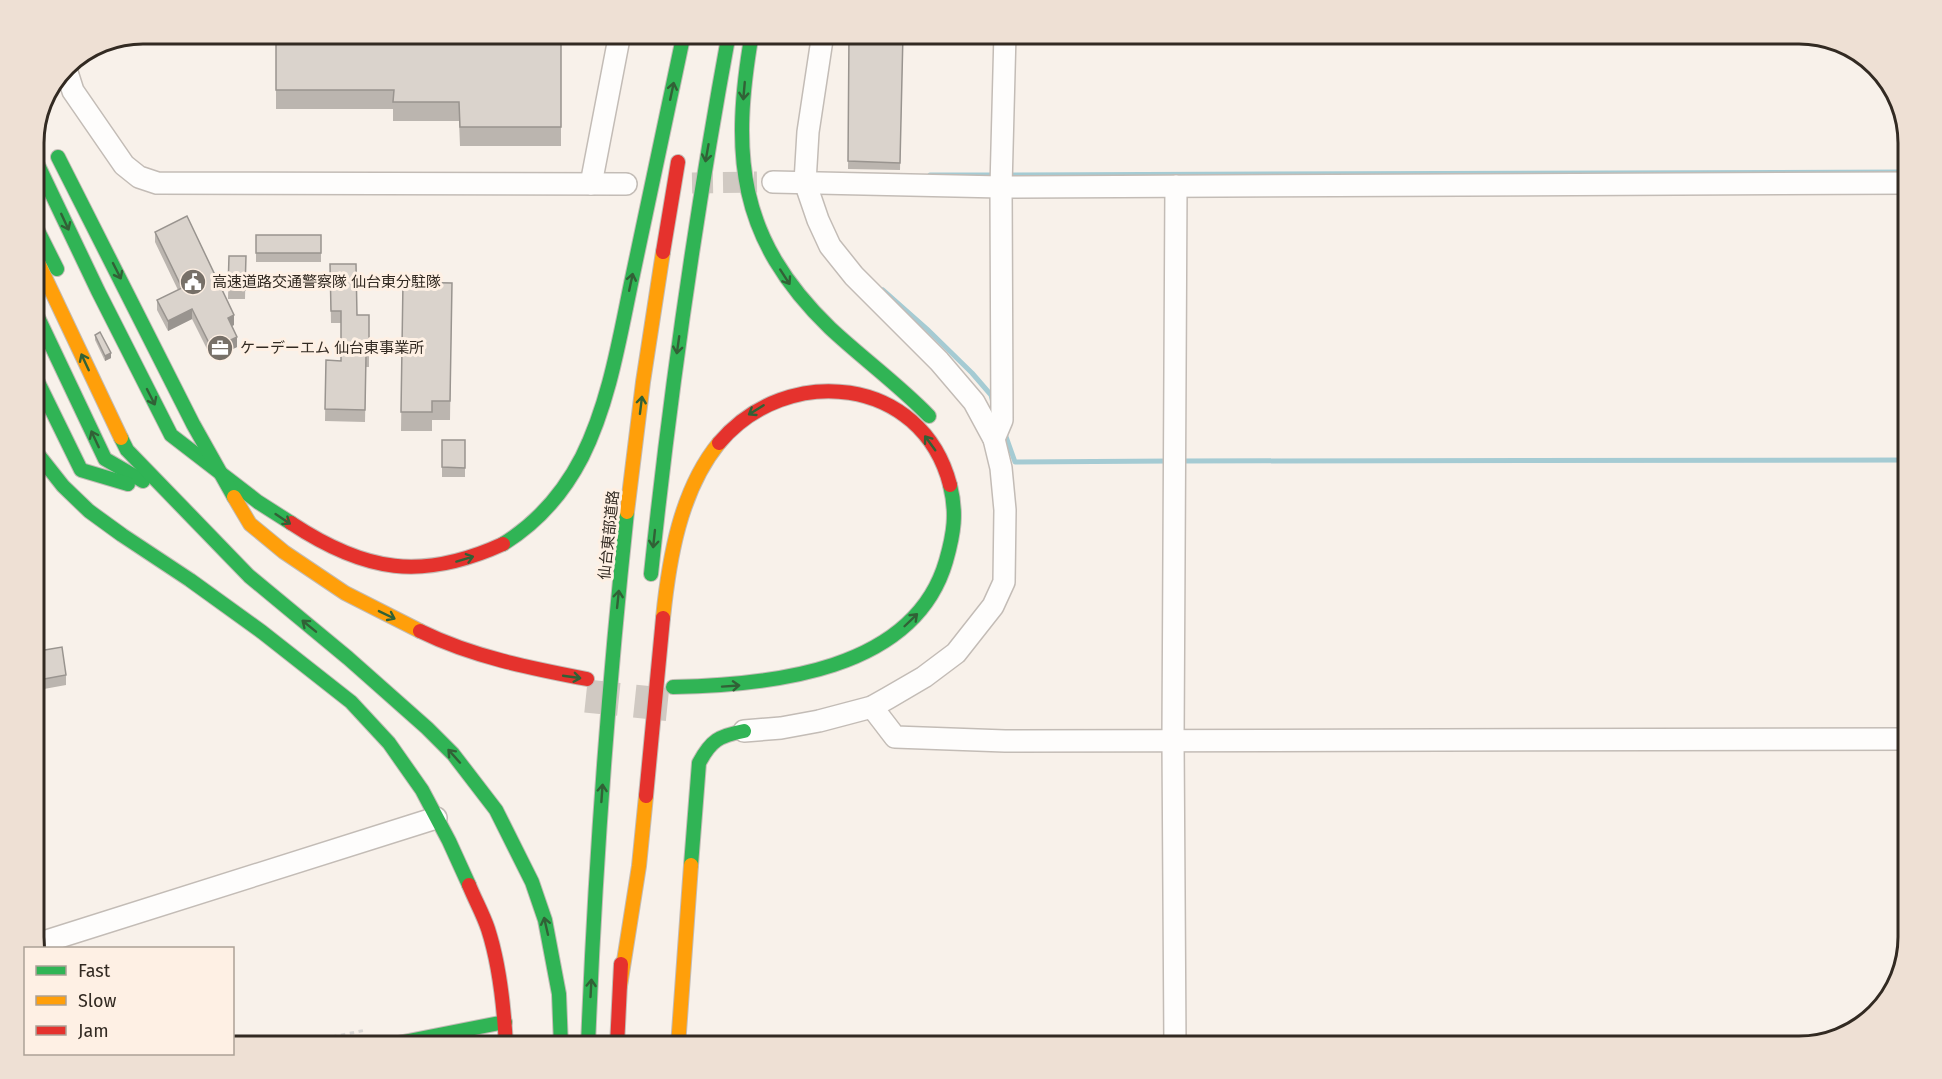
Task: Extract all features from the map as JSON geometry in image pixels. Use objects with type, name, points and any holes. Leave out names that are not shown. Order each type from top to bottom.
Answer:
[{"type":"main road","points":[[171,435],[258,502],[316,540],[369,562],[399,567],[427,567],[454,563],[506,543],[530,525],[551,504],[581,459],[595,427],[616,354],[682,44]]},
{"type":"main road","points":[[649,588],[675,366],[699,198],[727,44]]},
{"type":"main road","points":[[751,44],[741,120],[741,152],[744,178],[761,233],[787,281],[805,303],[856,352],[922,408],[941,428]]},
{"type":"main road","points":[[44,134],[110,229]]},
{"type":"main road","points":[[53,144],[193,424],[250,524]]},
{"type":"main road","name":"仙台東部道路","points":[[589,1036],[599,840],[621,576],[644,385],[681,144]]},
{"type":"main road","points":[[44,147],[181,430],[219,471]]},
{"type":"main road","points":[[44,177],[98,291],[171,435],[250,524],[284,552],[345,593],[431,636],[475,653],[523,667],[587,679]]},
{"type":"main road","points":[[44,216],[69,266]]},
{"type":"main road","points":[[44,243],[63,281]]},
{"type":"main road","points":[[44,275],[127,450],[249,576],[357,665],[427,728],[453,754],[496,810],[532,882],[545,920],[559,994],[561,1036]]},
{"type":"main road","points":[[44,302],[117,454],[173,498]]},
{"type":"main road","points":[[44,330],[105,459],[214,521]]},
{"type":"main road","points":[[44,361],[93,464],[173,498]]},
{"type":"main road","points":[[184,376],[229,464],[258,502]]},
{"type":"main road","points":[[620,986],[641,850],[666,590],[685,511],[693,485],[704,464],[720,440],[739,422],[774,399],[794,393],[818,390],[846,392],[872,398],[898,412],[921,430],[937,453],[947,475],[953,497],[955,524],[952,548],[943,575],[930,598],[913,619],[891,638],[865,654],[802,675],[731,686],[673,687]]},
{"type":"main road","points":[[44,394],[81,470],[128,495]]},
{"type":"main road","points":[[204,419],[219,471]]},
{"type":"main road","points":[[141,445],[173,498]]},
{"type":"main road","points":[[44,461],[73,497],[109,526],[222,603],[294,656],[352,703],[385,740],[414,778],[457,856],[488,932],[497,968],[506,1036]]},
{"type":"main road","points":[[163,468],[173,498]]},
{"type":"main road","points":[[81,470],[173,498]]},
{"type":"main road","points":[[185,528],[223,551]]},
{"type":"main road","points":[[679,1036],[699,763],[707,746],[717,737],[744,730]]},
{"type":"main road","points":[[618,1036],[631,805]]},
{"type":"main road","points":[[434,1036],[505,1022]]},
{"type":"street","points":[[591,183],[618,44]]},
{"type":"street","points":[[821,44],[808,132],[805,182],[818,220],[830,246],[854,276],[939,362],[998,430]]},
{"type":"street","points":[[744,730],[781,728],[872,707],[924,677],[956,653],[987,615],[1004,582],[1005,510],[998,430],[1005,44]]},
{"type":"street","points":[[69,77],[73,91],[124,165],[139,177],[157,183],[626,184]]},
{"type":"street","points":[[773,182],[1001,179],[1176,186],[1898,183]]},
{"type":"street","points":[[1175,1036],[1173,740],[1176,186]]},
{"type":"street","points":[[872,707],[895,737],[1005,741],[1898,740]]},
{"type":"street","points":[[44,942],[436,818]]},
{"type":"building","points":[[276,44],[561,44],[561,127],[460,127],[459,102],[393,102],[394,90],[276,90]]},
{"type":"building","points":[[849,44],[903,44],[900,163],[848,161]]},
{"type":"building","points":[[187,216],[234,315],[228,318],[237,337],[212,349],[192,309],[168,321],[157,300],[182,288],[155,232]]},
{"type":"building","points":[[256,235],[321,235],[321,253],[256,253]]},
{"type":"building","points":[[229,256],[246,256],[245,290],[228,289]]},
{"type":"building","points":[[330,264],[356,264],[357,315],[369,315],[365,410],[325,409],[326,360],[341,361],[341,311],[331,311]]},
{"type":"building","points":[[403,282],[452,283],[450,401],[432,401],[432,412],[401,412]]},
{"type":"building","points":[[100,332],[111,353],[105,356],[95,335]]},
{"type":"building","points":[[442,440],[465,440],[465,468],[442,467]]},
{"type":"building","points":[[62,647],[66,675],[44,679],[44,650]]},
{"type":"waterway","points":[[1005,175],[1898,172]]},
{"type":"waterway","points":[[930,175],[996,175]]},
{"type":"waterway","points":[[883,290],[972,373],[991,395],[993,403]]},
{"type":"waterway","points":[[1004,431],[1015,462],[1171,461]]},
{"type":"waterway","points":[[1180,461],[1898,460]]},
{"type":"tunnel","points":[[692,183],[757,182]]},
{"type":"tunnel","points":[[586,696],[672,705]]},
{"type":"traffic: fast","points":[[503,544],[527,526],[558,494],[575,470],[592,436],[619,344],[682,44]]},
{"type":"traffic: fast","points":[[651,574],[685,303],[727,44]]},
{"type":"traffic: fast","points":[[750,44],[742,117],[743,156],[748,192],[759,227],[776,261],[799,294],[830,328],[929,416]]},
{"type":"traffic: fast","points":[[58,157],[193,424],[234,497]]},
{"type":"traffic: fast","points":[[44,178],[171,435],[258,502],[291,523]]},
{"type":"traffic: fast","points":[[44,243],[57,269]]},
{"type":"traffic: fast","points":[[44,330],[105,459],[143,481]]},
{"type":"traffic: fast","points":[[44,394],[81,470],[128,484]]},
{"type":"traffic: fast","points":[[121,438],[127,450],[249,576],[348,658],[427,728],[453,754],[496,810],[532,882],[545,920],[559,994],[561,1036]]},
{"type":"traffic: fast","points":[[44,462],[63,486],[89,511],[262,632],[351,702],[389,743],[422,790],[469,885]]},
{"type":"traffic: fast","points":[[673,687],[711,686],[793,676],[834,665],[871,649],[903,627],[929,598],[946,561],[954,523],[950,485]]},
{"type":"traffic: fast","points":[[588,1036],[603,779],[627,512]]},
{"type":"traffic: fast","points":[[691,865],[699,763],[717,740],[744,731]]},
{"type":"traffic: fast","points":[[434,1036],[505,1022]]},
{"type":"traffic: slow","points":[[627,512],[643,382],[663,252]]},
{"type":"traffic: slow","points":[[44,275],[121,438]]},
{"type":"traffic: slow","points":[[663,618],[673,549],[686,504],[695,482],[719,443]]},
{"type":"traffic: slow","points":[[234,497],[250,524],[284,552],[345,593],[420,631]]},
{"type":"traffic: slow","points":[[620,986],[639,866],[646,796]]},
{"type":"traffic: slow","points":[[679,1036],[691,865]]},
{"type":"traffic: jam","points":[[663,252],[678,162]]},
{"type":"traffic: jam","points":[[719,443],[747,417],[780,400],[815,392],[850,393],[883,402],[912,421],[935,449],[950,485]]},
{"type":"traffic: jam","points":[[291,523],[344,552],[369,561],[394,566],[420,567],[446,563],[474,556],[503,544]]},
{"type":"traffic: jam","points":[[646,796],[663,618]]},
{"type":"traffic: jam","points":[[420,631],[481,655],[587,679]]},
{"type":"traffic: jam","points":[[469,885],[486,923],[496,957],[505,1036]]},
{"type":"traffic: jam","points":[[617,1036],[621,964]]},
{"type":"place","name":"高速道路交通警察隊 仙台東分駐隊","points":[[193,282]]},
{"type":"place","name":"ケーデーエム 仙台東事業所","points":[[220,348]]}]
